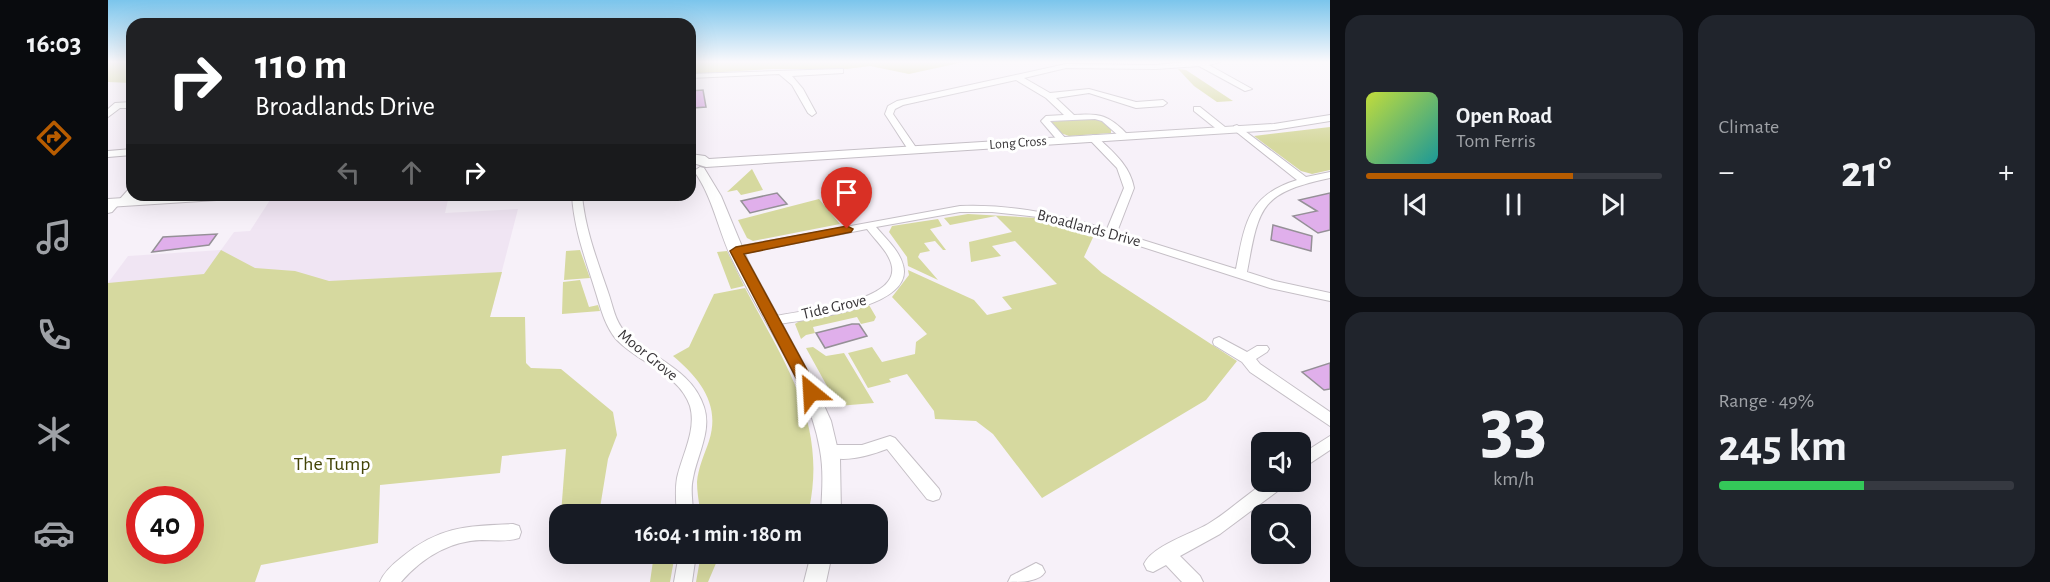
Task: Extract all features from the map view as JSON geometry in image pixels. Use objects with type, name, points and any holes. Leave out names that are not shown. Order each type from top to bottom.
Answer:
[{"type":"street","points":[[798,89],[812,113]]},
{"type":"street","points":[[912,149],[889,114],[894,105],[964,89]]},
{"type":"street","points":[[1037,89],[1049,96],[1071,117]]},
{"type":"street","points":[[1049,96],[1088,89]]},
{"type":"street","points":[[1089,89],[1136,105],[1163,104]]},
{"type":"street","points":[[1142,99],[1150,105]]},
{"type":"street","points":[[108,114],[118,105],[126,105]]},
{"type":"street","points":[[1200,110],[1222,129]]},
{"type":"street","points":[[1062,140],[1045,120],[1100,117],[1123,135]]},
{"type":"street","name":"Long Cross","points":[[696,161],[1283,126],[1330,118]]},
{"type":"street","points":[[1237,129],[1304,180]]},
{"type":"street","points":[[1093,138],[1122,167],[1128,181],[1129,188],[1111,232]]},
{"type":"street","points":[[108,154],[126,152]]},
{"type":"street","points":[[696,163],[711,187],[736,251],[806,379],[817,405],[830,451],[831,504]]},
{"type":"street","points":[[1241,274],[1251,226],[1257,208],[1265,197],[1276,190],[1304,180],[1330,175]]},
{"type":"street","points":[[113,204],[126,196]]},
{"type":"street","points":[[113,204],[153,201]]},
{"type":"street","name":"Moor Grove","points":[[577,201],[585,246],[616,331],[631,345],[681,381],[695,400],[699,429],[684,483],[685,504]]},
{"type":"street","name":"Broadlands Drive","points":[[736,251],[945,211],[980,208],[1043,214],[1111,232],[1291,290],[1330,297]]},
{"type":"street","name":"Tide Grove","points":[[773,321],[866,301],[882,295],[891,288],[897,278],[898,266],[869,225]]},
{"type":"street","points":[[1219,342],[1247,358],[1255,368],[1330,420]]},
{"type":"street","points":[[1247,358],[1262,349]]},
{"type":"street","points":[[830,451],[862,451],[890,442],[933,494]]},
{"type":"street","points":[[1311,456],[1330,442]]},
{"type":"street","points":[[1194,582],[1160,559],[1214,529],[1264,492]]},
{"type":"street","points":[[389,582],[414,557],[451,537],[473,533],[513,532]]},
{"type":"street","points":[[683,582],[686,564]]},
{"type":"street","points":[[815,582],[820,564]]},
{"type":"shaded area","points":[[269,201],[448,201],[445,213],[518,209],[490,317],[108,283],[128,256],[221,250],[234,232],[250,231]]},
{"type":"green space","points":[[1199,89],[1215,89],[1233,101],[1217,102]]},
{"type":"green space","points":[[1094,118],[1102,120],[1111,129],[1111,133],[1069,136],[1058,132],[1050,122]]},
{"type":"green space","points":[[1330,127],[1330,170],[1312,174],[1301,171],[1254,136]]},
{"type":"green space","points":[[752,169],[763,190],[741,195],[737,190],[727,192]]},
{"type":"green space","points":[[819,199],[840,224],[753,241],[747,238],[738,220]]},
{"type":"green space","points":[[968,214],[1039,218],[1095,233],[1084,257],[1102,273],[1237,361],[1206,400],[1042,498],[993,434],[976,421],[935,419],[934,411],[907,374],[889,379],[891,382],[868,388],[848,353],[872,347],[882,362],[915,354],[916,342],[927,334],[892,297],[909,275],[908,270],[974,300],[987,315],[1012,309],[1002,297],[1057,284],[1015,241],[992,246],[1001,256],[971,262],[969,242],[1012,232],[996,216],[950,225],[944,218]]},
{"type":"green space","points":[[938,219],[942,226],[930,229],[946,250],[943,250],[935,241],[924,243],[930,251],[920,253],[918,257],[938,280],[908,266],[907,257],[889,232],[892,226]]},
{"type":"green space","name":"The Tump","points":[[221,250],[255,268],[295,271],[329,281],[502,272],[490,317],[525,317],[526,363],[531,368],[561,369],[613,412],[617,435],[608,459],[601,504],[562,504],[566,449],[502,456],[500,473],[380,485],[378,543],[261,565],[255,582],[108,582],[108,283],[204,274]]},
{"type":"green space","points":[[580,250],[590,278],[564,280],[566,251]]},
{"type":"green space","points":[[727,251],[744,286],[731,289],[717,252]]},
{"type":"green space","points":[[580,280],[589,307],[598,305],[600,311],[562,314],[563,282]]},
{"type":"green space","points":[[745,288],[788,369],[808,423],[813,451],[813,482],[810,504],[699,504],[697,482],[712,428],[712,415],[710,404],[699,383],[673,356],[689,347],[714,294]]},
{"type":"green space","points":[[869,305],[876,317],[874,321],[861,324],[857,317],[813,327],[815,333],[801,339],[795,324],[801,320]]},
{"type":"green space","points":[[813,347],[826,356],[844,353],[874,403],[838,406],[806,348]]},
{"type":"green space","points":[[653,564],[673,564],[670,582],[650,582]]},
{"type":"green space","points":[[699,564],[716,564],[708,582],[696,582]]},
{"type":"building","points":[[703,90],[706,107],[696,108],[696,91]]},
{"type":"building","points":[[777,193],[787,204],[750,213],[741,201]]},
{"type":"building","points":[[1330,193],[1330,230],[1318,233],[1293,216],[1317,211],[1299,200]]},
{"type":"building","points":[[1273,225],[1312,236],[1311,251],[1271,240]]},
{"type":"building","points":[[217,234],[209,245],[152,252],[163,237]]},
{"type":"building","points":[[859,324],[867,336],[825,348],[816,333]]},
{"type":"building","points":[[1330,363],[1330,389],[1324,390],[1302,372]]},
{"type":"route","points":[[811,392],[736,251],[847,229]]}]
